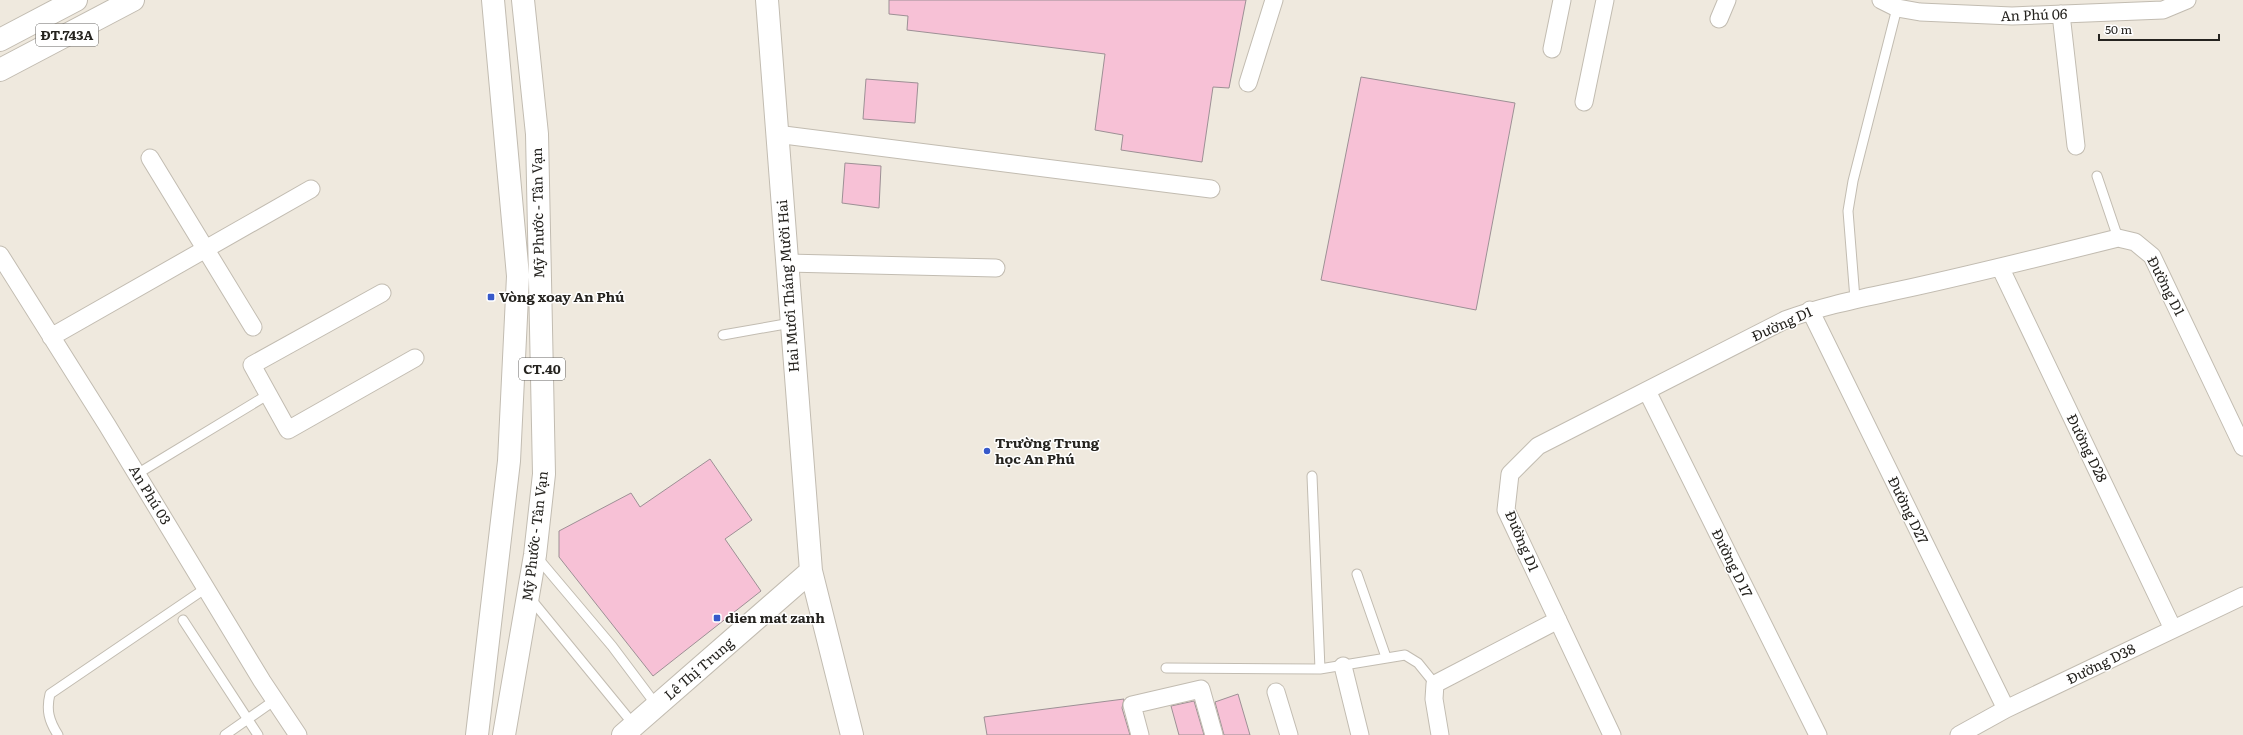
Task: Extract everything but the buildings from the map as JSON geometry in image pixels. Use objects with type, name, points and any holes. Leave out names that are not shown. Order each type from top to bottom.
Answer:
[{"type":"main road","name":"ĐT.743A","points":[[0,40],[76,0]]},
{"type":"main road","name":"ĐT.743A","points":[[0,70],[133,0]]},
{"type":"main road","name":"Mỹ Phước - Tân Vạn","points":[[477,735],[509,461],[518,276],[493,0]]},
{"type":"main road","name":"Mỹ Phước - Tân Vạn","points":[[504,735],[535,555],[544,474],[537,134],[523,0]]},
{"type":"main road","name":"Hai Mươi Tháng Mười Hai","points":[[767,0],[776,134],[812,571],[852,735]]},
{"type":"main road","name":"Lê Thị Trung","points":[[629,730],[812,571]]},
{"type":"street","points":[[1248,83],[1274,0]]},
{"type":"street","points":[[1552,49],[1562,0]]},
{"type":"street","points":[[1584,102],[1605,0]]},
{"type":"street","points":[[1719,19],[1727,0]]},
{"type":"street","name":"An Phú 06","points":[[1881,0],[1897,8],[1939,15],[2012,16],[2163,10],[2178,2]]},
{"type":"street","points":[[2061,14],[2076,146]]},
{"type":"street","points":[[776,134],[1211,189]]},
{"type":"street","points":[[150,158],[253,327]]},
{"type":"street","points":[[51,337],[311,189]]},
{"type":"street","name":"Đường D1","points":[[1612,735],[1506,510],[1510,474],[1538,446],[1785,320],[1810,310],[2000,267],[2118,238],[2135,242],[2152,256],[2243,447]]},
{"type":"street","name":"An Phú 03","points":[[0,255],[298,735]]},
{"type":"street","points":[[787,264],[996,268]]},
{"type":"street","name":"Đường D28","points":[[2000,267],[2173,629]]},
{"type":"street","points":[[382,294],[252,365],[288,430],[415,358]]},
{"type":"street","name":"Đường D27","points":[[1810,310],[2006,709]]},
{"type":"street","name":"Đường D 17","points":[[1647,391],[1818,735]]},
{"type":"street","name":"Đường D38","points":[[1959,735],[2006,709],[2243,596]]},
{"type":"street","points":[[1440,735],[1434,699],[1435,684],[1558,620]]},
{"type":"street","points":[[1343,666],[1360,735]]},
{"type":"street","points":[[1140,735],[1132,705],[1201,689],[1214,735]]},
{"type":"street","points":[[1276,692],[1289,735]]},
{"type":"lane","points":[[1856,299],[1848,211],[1852,181],[1897,8]]},
{"type":"lane","points":[[2097,176],[2118,238]]},
{"type":"lane","points":[[722,335],[791,322]]},
{"type":"lane","points":[[137,474],[269,394]]},
{"type":"lane","points":[[1312,476],[1320,668]]},
{"type":"lane","points":[[535,555],[612,646],[658,706]]},
{"type":"lane","points":[[1357,574],[1386,658]]},
{"type":"lane","points":[[58,735],[50,722],[47,706],[50,694],[206,588]]},
{"type":"lane","points":[[528,596],[629,730]]},
{"type":"lane","points":[[183,620],[258,735]]},
{"type":"lane","points":[[1166,668],[1320,668],[1343,666],[1405,655],[1418,663],[1435,684]]},
{"type":"lane","points":[[225,735],[275,700]]},
{"type":"place","name":"Vòng xoay An Phú","points":[[491,297]]},
{"type":"place","name":"Trường Trung học An Phú","points":[[987,451]]},
{"type":"place","name":"dien mat zanh","points":[[717,618]]}]
